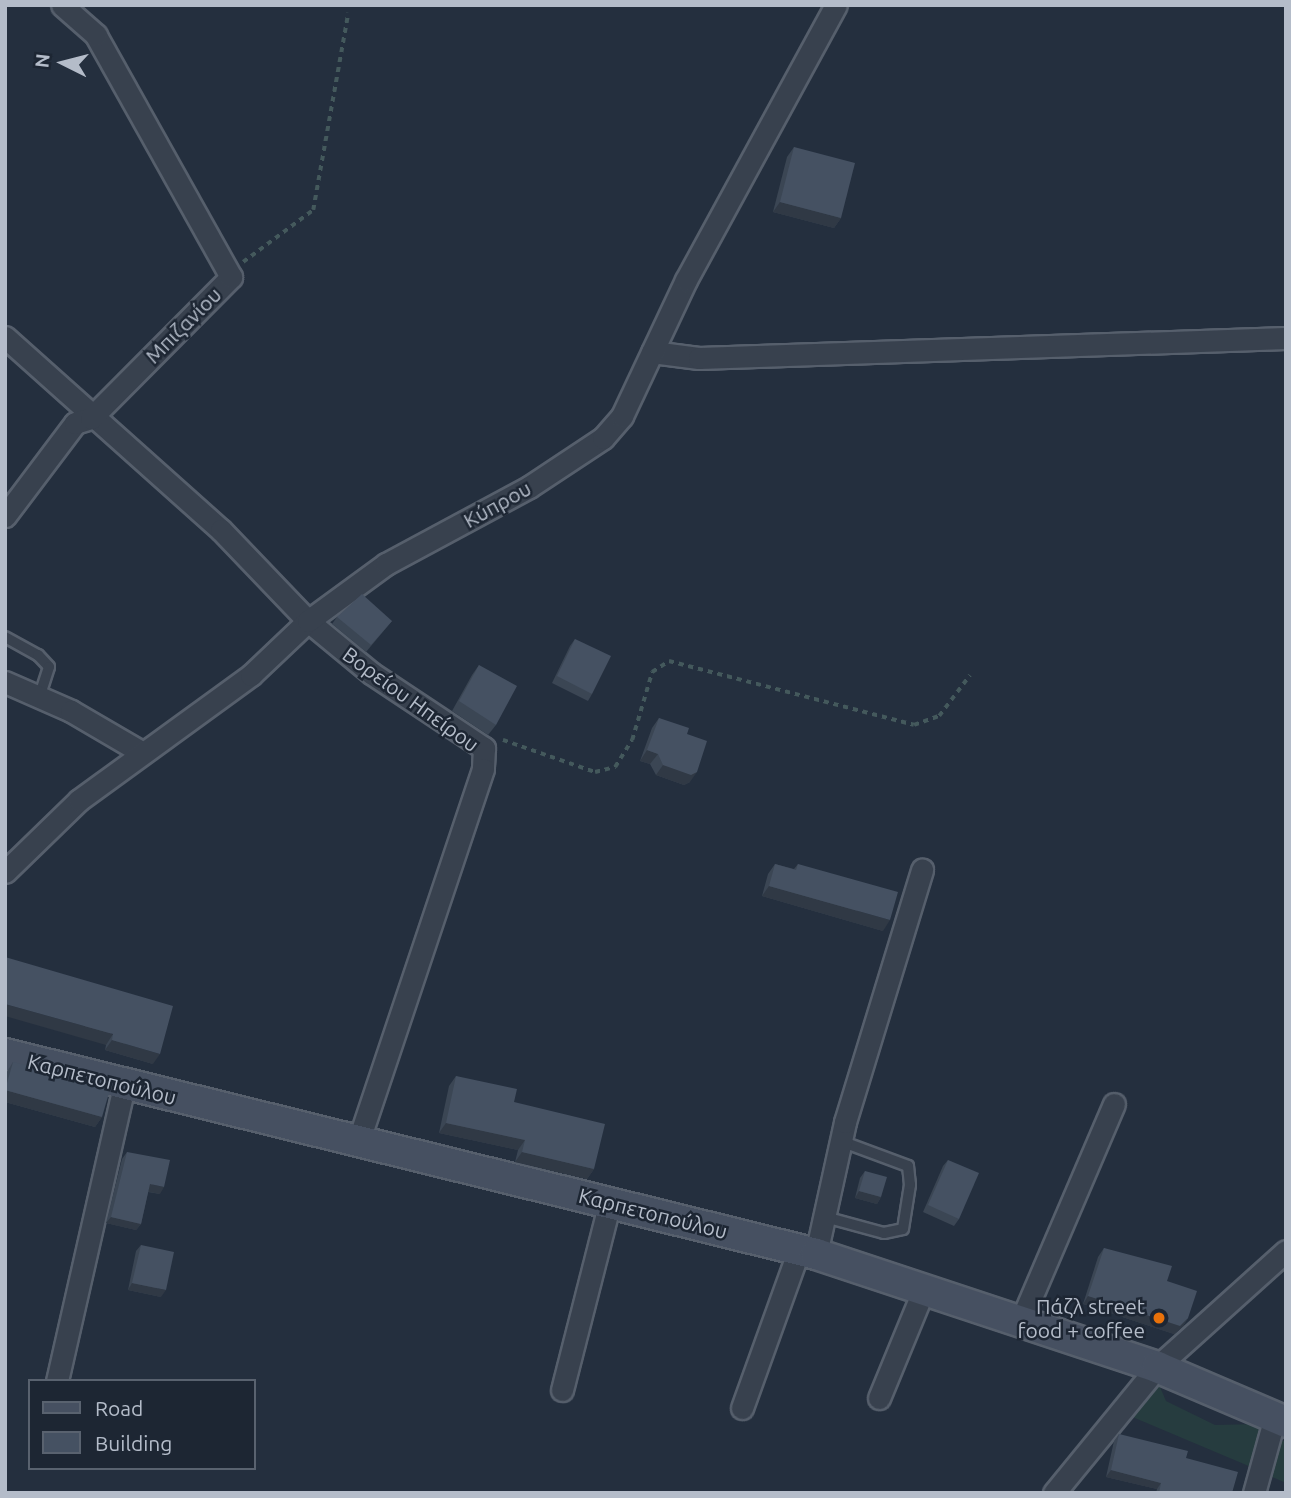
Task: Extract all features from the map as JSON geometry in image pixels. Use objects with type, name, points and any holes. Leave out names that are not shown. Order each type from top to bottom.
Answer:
[{"type":"main road","name":"Καρπετοπούλου","points":[[5,1054],[124,1086],[808,1252],[1157,1367],[1280,1419]]},
{"type":"street","name":"Μπιζανίου","points":[[5,516],[75,423],[91,418],[231,276],[96,35],[62,5]]},
{"type":"street","name":"Κύπρου","points":[[5,873],[79,800],[251,675],[308,621],[386,564],[529,487],[603,438],[622,416],[652,352],[836,5]]},
{"type":"street","name":"Βορείου Ηπείρου","points":[[5,337],[91,418],[221,530],[308,621],[371,673],[484,748],[486,756],[358,1142]]},
{"type":"street","points":[[652,352],[699,358],[1286,338]]},
{"type":"street","points":[[5,682],[39,697],[143,753]]},
{"type":"street","points":[[742,1408],[825,1217],[889,969],[922,870]]},
{"type":"street","points":[[57,1379],[124,1086]]},
{"type":"street","points":[[1021,1321],[1114,1104]]},
{"type":"street","points":[[562,1390],[610,1202]]},
{"type":"street","points":[[1054,1493],[1157,1367],[1286,1251]]},
{"type":"street","points":[[879,1398],[924,1289]]},
{"type":"street","points":[[1254,1493],[1280,1419]]},
{"type":"lane","points":[[5,636],[38,655],[49,667],[39,697]]},
{"type":"lane","points":[[825,1217],[884,1233],[903,1229],[910,1185],[908,1166],[843,1142]]},
{"type":"path","points":[[231,276],[246,258],[313,210],[348,13]]},
{"type":"path","points":[[501,739],[594,772],[615,767],[632,740],[652,672],[669,661],[914,725],[939,716],[970,675]]},
{"type":"green space","points":[[1157,1380],[1166,1401],[1215,1425],[1258,1424],[1261,1428],[1251,1467],[1123,1413]]},
{"type":"green space","points":[[1280,1441],[1286,1441],[1286,1483],[1268,1475]]},
{"type":"building","points":[[794,147],[855,163],[841,218],[780,202]]},
{"type":"building","points":[[362,594],[392,621],[371,645],[337,617]]},
{"type":"building","points":[[575,639],[611,656],[592,694],[557,676]]},
{"type":"building","points":[[479,665],[517,686],[496,725],[459,701]]},
{"type":"building","points":[[659,718],[689,728],[687,734],[707,741],[697,772],[691,775],[663,765],[658,754],[647,750]]},
{"type":"building","points":[[775,864],[796,870],[798,864],[898,892],[890,920],[769,886]]},
{"type":"building","points":[[5,957],[173,1006],[160,1054],[112,1040],[113,1034],[5,1004]]},
{"type":"building","points":[[13,1062],[111,1086],[102,1117],[5,1090]]},
{"type":"building","points":[[456,1076],[517,1089],[514,1102],[605,1124],[594,1169],[522,1152],[525,1140],[446,1123]]},
{"type":"building","points":[[127,1152],[170,1160],[164,1187],[150,1184],[141,1224],[111,1217]]},
{"type":"building","points":[[948,1160],[979,1173],[959,1219],[928,1205]]},
{"type":"building","points":[[865,1171],[887,1177],[881,1197],[859,1191]]},
{"type":"building","points":[[141,1245],[174,1252],[166,1290],[132,1283]]},
{"type":"building","points":[[1104,1248],[1172,1266],[1167,1281],[1197,1291],[1188,1318],[1180,1326],[1088,1296]]},
{"type":"building","points":[[1119,1434],[1188,1451],[1186,1458],[1238,1472],[1232,1493],[1159,1493],[1161,1483],[1111,1470]]},
{"type":"place","name":"Πάζλ street food + coffee","points":[[1159,1318]]}]
